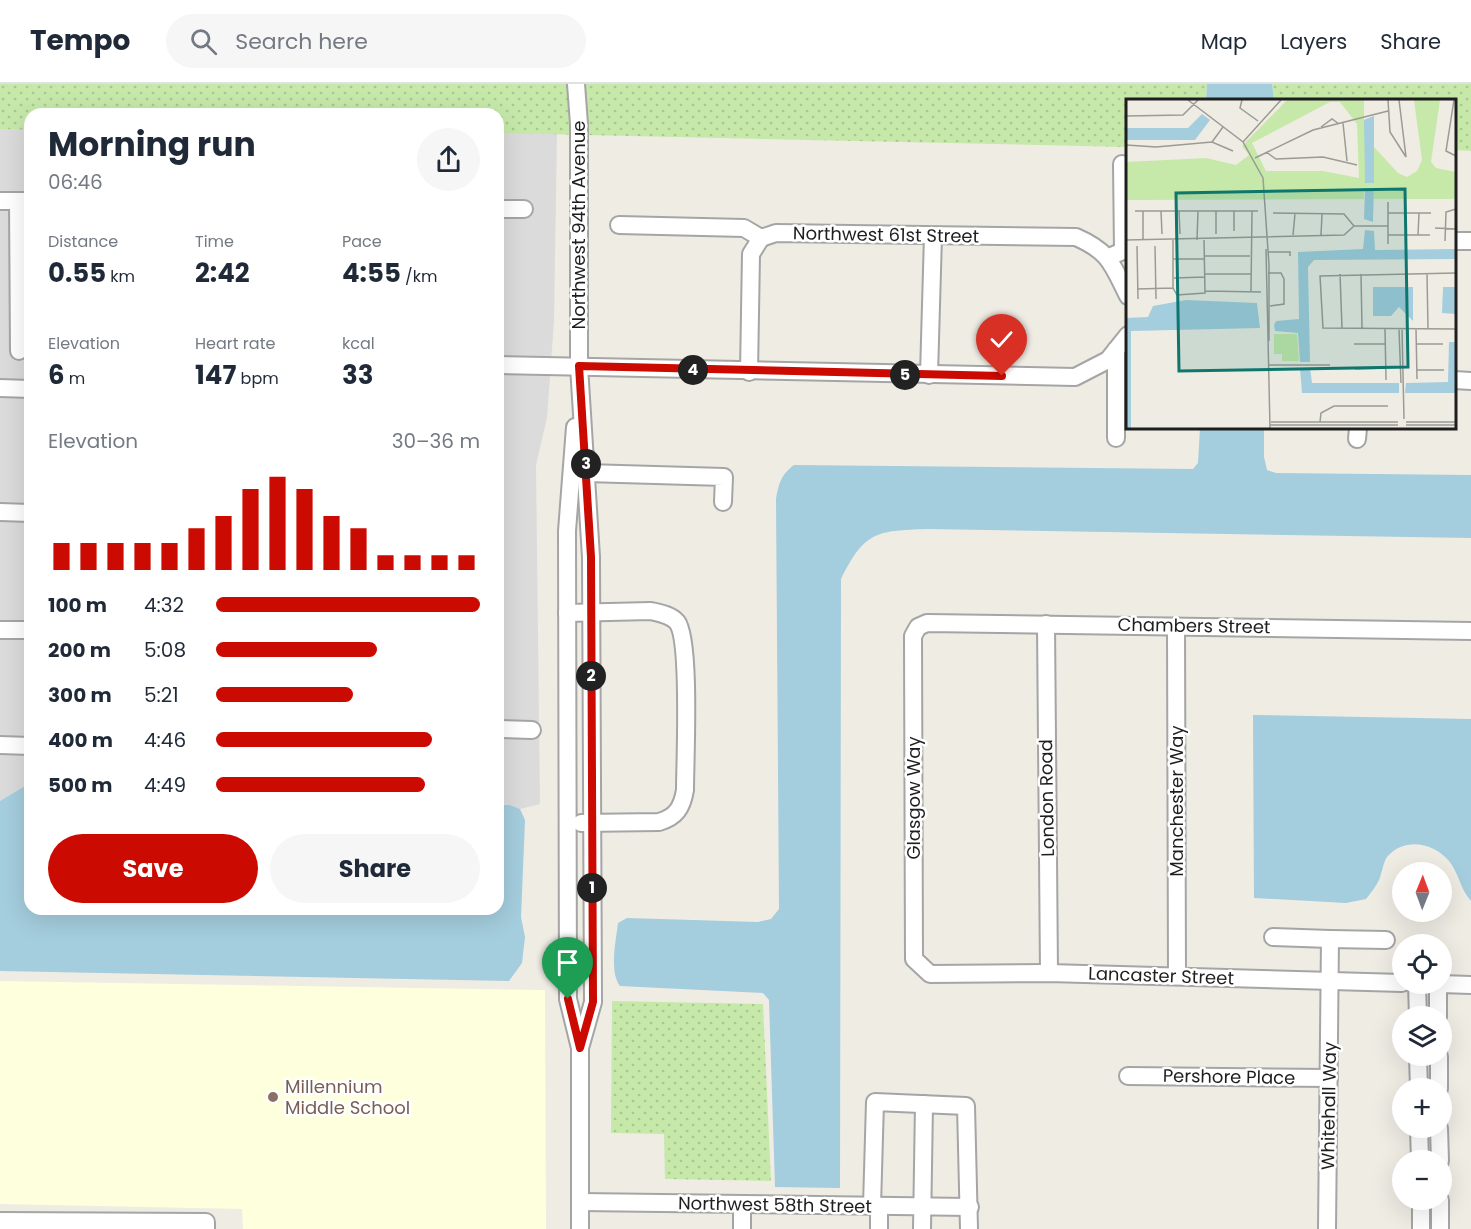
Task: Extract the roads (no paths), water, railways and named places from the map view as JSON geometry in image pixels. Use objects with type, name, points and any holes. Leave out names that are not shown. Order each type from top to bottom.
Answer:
[{"type":"street","name":"Northwest 94th Avenue","points":[[576,84],[579,124],[579,366],[591,612],[593,1002],[580,1048]]},
{"type":"street","points":[[1122,164],[1123,251],[1109,257],[1126,292]]},
{"type":"street","points":[[0,201],[24,201],[19,351]]},
{"type":"street","points":[[504,209],[524,208]]},
{"type":"street","name":"Northwest 61st Street","points":[[619,225],[744,228],[761,238],[776,233],[1076,237],[1092,244],[1109,257]]},
{"type":"street","points":[[929,375],[933,236]]},
{"type":"street","points":[[749,372],[751,254],[761,238]]},
{"type":"street","points":[[504,365],[749,372],[1075,377],[1108,360],[1126,338]]},
{"type":"street","points":[[1116,350],[1116,438]]},
{"type":"street","name":"Northwest 94th Avenue","points":[[579,366],[567,531],[567,613],[568,999],[580,1048],[580,1229]]},
{"type":"street","points":[[1456,380],[1471,381]]},
{"type":"street","points":[[0,388],[24,389]]},
{"type":"street","points":[[586,473],[724,477],[723,502]]},
{"type":"street","points":[[0,512],[24,513]]},
{"type":"street","points":[[567,613],[651,611],[676,621],[682,632],[684,654],[685,756],[683,802],[669,819],[659,822],[568,823]]},
{"type":"street","name":"Chambers Street","points":[[918,627],[927,623],[1471,631]]},
{"type":"street","name":"London Road","points":[[1046,624],[1049,973]]},
{"type":"street","name":"Manchester Way","points":[[1176,626],[1178,976]]},
{"type":"street","name":"Glasgow Way","points":[[918,627],[913,636],[914,959],[921,968]]},
{"type":"street","points":[[0,630],[24,630]]},
{"type":"street","points":[[504,729],[532,730]]},
{"type":"street","points":[[0,745],[24,746]]},
{"type":"street","points":[[1273,937],[1386,940]]},
{"type":"street","name":"Whitehall Way","points":[[1327,1229],[1330,939]]},
{"type":"street","name":"Lancaster Street","points":[[921,968],[930,974],[1049,973],[1392,983]]},
{"type":"street","points":[[1452,984],[1471,985]]},
{"type":"street","name":"Pershore Place","points":[[1128,1076],[1329,1078]]},
{"type":"street","points":[[879,1229],[875,1206],[875,1102],[966,1106],[969,1229]]},
{"type":"street","points":[[922,1229],[924,1104]]},
{"type":"street","name":"Northwest 58th Street","points":[[580,1202],[970,1207]]},
{"type":"street","points":[[742,1204],[742,1229]]},
{"type":"street","points":[[1420,1210],[1421,1229]]},
{"type":"street","points":[[1440,1210],[1440,1229]]},
{"type":"street","points":[[0,1221],[206,1222],[206,1229]]},
{"type":"water","points":[[1207,84],[1272,84],[1274,99],[1206,99]]},
{"type":"water","points":[[1200,429],[1264,429],[1264,457],[1267,470],[1276,473],[1471,475],[1471,538],[927,529],[884,533],[865,543],[849,563],[841,579],[840,1188],[775,1187],[769,1000],[763,993],[620,986],[614,964],[618,923],[627,918],[758,922],[771,919],[779,909],[776,499],[783,476],[794,465],[1193,469],[1198,463]]},
{"type":"water","points":[[1253,715],[1471,719],[1471,901],[1464,891],[1452,862],[1435,850],[1418,844],[1402,847],[1387,857],[1379,880],[1366,899],[1346,903],[1254,898]]},
{"type":"water","points":[[24,787],[24,915],[504,915],[504,805],[510,805],[520,809],[525,820],[521,917],[525,937],[522,963],[509,981],[0,971],[0,801]]},
{"type":"place","name":"Millennium Middle School","points":[[273,1097]]}]
